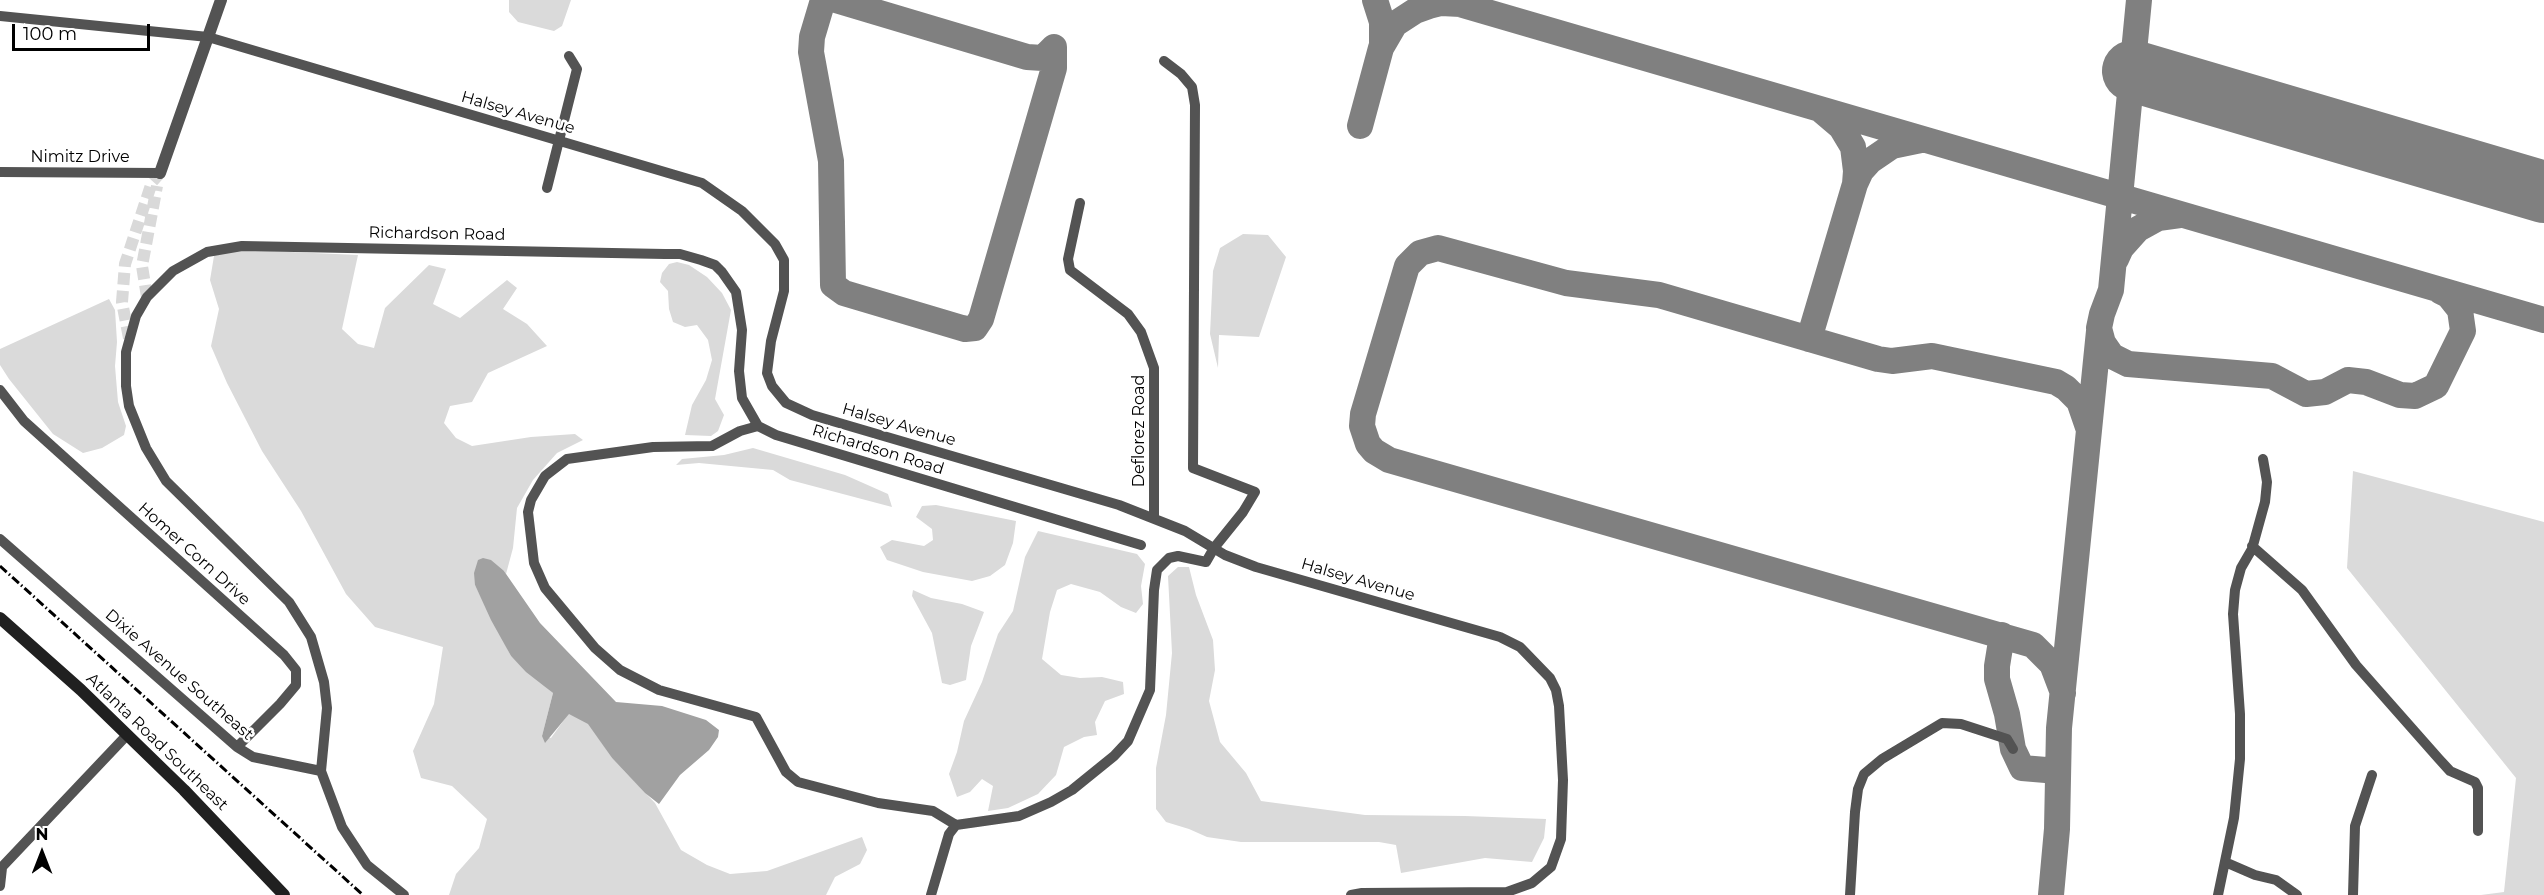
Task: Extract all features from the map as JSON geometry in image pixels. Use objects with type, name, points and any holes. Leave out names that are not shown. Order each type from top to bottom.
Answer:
[{"type":"main road","name":"Atlanta Road Southeast","points":[[0,618],[184,790],[284,895]]},
{"type":"street","points":[[160,173],[221,0]]},
{"type":"street","name":"Halsey Avenue","points":[[0,16],[208,37],[702,183],[742,211],[775,244],[784,260],[786,276],[771,341],[767,373],[772,386],[786,403],[812,416],[1154,517],[1256,567],[1500,637],[1520,647],[1550,678],[1556,690],[1563,780],[1562,839],[1551,867],[1541,877],[1521,888],[1507,892],[1351,895]]},
{"type":"street","points":[[547,188],[577,69],[568,56]]},
{"type":"street","points":[[758,426],[740,431],[712,446],[618,451],[567,459],[556,466],[537,487],[528,512],[530,541],[538,575],[554,599],[588,639],[620,670],[659,690],[756,717],[786,772],[798,782],[878,803],[933,811],[956,825],[1019,816],[1051,802],[1089,776],[1128,741],[1150,690],[1154,590],[1157,570],[1169,558],[1178,556],[1206,562],[1214,548],[1243,513],[1255,492],[1193,468],[1195,105],[1192,87],[1181,74],[1164,61]]},
{"type":"street","name":"Nimitz Drive","points":[[0,172],[160,173]]},
{"type":"street","name":"Deflorez Road","points":[[1080,203],[1068,260],[1070,270],[1128,314],[1142,332],[1154,368],[1154,517]]},
{"type":"street","name":"Richardson Road","points":[[321,771],[327,708],[324,682],[311,637],[289,602],[166,481],[146,448],[129,406],[125,369],[129,338],[136,316],[147,297],[173,271],[207,252],[242,246],[689,256],[715,265],[736,292],[742,330],[739,371],[742,398],[758,426],[776,435],[1141,545]]},
{"type":"street","name":"Homer Corn Drive","points":[[0,390],[24,421],[284,655],[296,670],[296,685],[237,747]]},
{"type":"street","points":[[2218,895],[2235,811],[2240,759],[2240,714],[2233,606],[2241,568],[2252,546],[2265,501],[2267,482],[2263,459]]},
{"type":"street","name":"Dixie Avenue Southeast","points":[[0,539],[237,747],[253,757],[321,771]]},
{"type":"street","points":[[2252,546],[2302,590],[2355,665],[2450,771],[2475,782],[2478,788],[2478,831]]},
{"type":"street","points":[[1850,895],[1858,789],[1864,774],[1882,759],[1942,723],[1961,724],[2007,739],[2013,749]]},
{"type":"street","points":[[0,886],[1,868],[127,735]]},
{"type":"street","points":[[321,771],[342,827],[367,865],[404,895]]},
{"type":"street","points":[[2353,895],[2355,826],[2372,776]]},
{"type":"street","points":[[931,895],[949,834],[956,825]]},
{"type":"street","points":[[2225,862],[2255,875],[2276,880],[2297,895]]},
{"type":"shaded area","points":[[509,0],[571,0],[562,26],[554,31],[518,22],[509,12]]},
{"type":"shaded area","points":[[1243,234],[1268,235],[1286,257],[1259,337],[1219,335],[1218,368],[1210,334],[1213,271],[1220,248]]},
{"type":"shaded area","points":[[215,250],[358,255],[342,329],[358,344],[374,348],[385,308],[429,265],[446,269],[433,304],[460,318],[507,280],[517,288],[503,309],[527,324],[547,346],[488,373],[472,402],[450,406],[444,423],[456,438],[472,446],[531,437],[575,434],[583,440],[557,453],[533,480],[517,508],[513,548],[506,574],[504,571],[475,585],[511,656],[553,693],[542,736],[551,738],[569,713],[589,724],[612,758],[655,803],[681,850],[707,865],[730,874],[767,871],[862,837],[867,850],[860,864],[835,877],[826,895],[449,895],[456,874],[479,848],[487,819],[452,786],[421,778],[413,751],[434,704],[443,647],[375,627],[346,594],[301,511],[262,451],[211,346],[219,309],[210,280]]},
{"type":"shaded area","points":[[677,262],[689,265],[707,277],[722,293],[731,310],[715,399],[724,415],[718,431],[711,436],[685,435],[692,405],[706,380],[712,360],[708,340],[697,325],[685,327],[673,322],[669,309],[668,291],[660,282],[662,273],[669,264]]},
{"type":"shaded area","points":[[109,299],[115,310],[117,342],[115,366],[118,402],[126,426],[124,435],[102,448],[83,453],[53,434],[9,379],[0,365],[0,349]]},
{"type":"shaded area","points":[[753,448],[845,475],[888,494],[892,507],[790,480],[773,470],[699,463],[676,465],[682,459],[724,455]]},
{"type":"shaded area","points":[[2353,471],[2544,522],[2544,895],[2481,895],[2504,892],[2516,778],[2347,568]]},
{"type":"shaded area","points":[[936,505],[1016,521],[1013,543],[1005,565],[990,576],[972,581],[923,572],[887,560],[880,547],[892,540],[924,546],[933,540],[932,529],[916,517],[922,506]]},
{"type":"shaded area","points":[[1038,531],[1137,554],[1145,564],[1141,586],[1143,604],[1136,613],[1121,607],[1100,592],[1071,584],[1057,590],[1050,612],[1042,659],[1061,675],[1080,678],[1102,677],[1123,682],[1124,694],[1105,701],[1095,722],[1097,735],[1084,737],[1064,747],[1056,775],[1038,794],[1008,808],[988,811],[993,786],[982,779],[970,792],[957,797],[949,774],[964,721],[982,682],[998,634],[1013,611],[1025,557]]},
{"type":"shaded area","points":[[483,558],[491,560],[504,571],[540,623],[616,702],[662,706],[706,720],[719,730],[718,737],[709,750],[680,775],[659,804],[645,793],[612,758],[588,724],[569,714],[545,743],[542,736],[553,693],[526,672],[511,656],[491,620],[475,585],[474,573],[478,560]]},
{"type":"shaded area","points":[[1178,567],[1189,567],[1196,595],[1213,640],[1215,670],[1209,701],[1220,742],[1246,773],[1261,801],[1365,815],[1546,819],[1544,838],[1532,862],[1485,858],[1401,873],[1396,845],[1379,842],[1241,842],[1207,837],[1166,822],[1156,809],[1156,768],[1166,715],[1172,653],[1168,576]]},
{"type":"shaded area","points":[[913,590],[931,598],[962,604],[984,612],[971,646],[966,680],[950,685],[942,683],[932,633],[912,596]]},
{"type":"taxiway","points":[[823,0],[812,37],[811,52],[831,161],[833,285],[844,293],[965,329],[975,328],[981,319],[1054,68],[1054,47],[1043,58],[1027,57],[836,0]]},
{"type":"taxiway","points":[[1375,0],[1382,22],[1382,46]]},
{"type":"taxiway","points":[[1446,0],[2544,320]]},
{"type":"taxiway","points":[[2139,0],[2111,290],[2099,328],[2103,343],[2112,356],[2128,364],[2272,376],[2306,394],[2325,392],[2348,380],[2366,382],[2400,395],[2415,396],[2436,386],[2463,331],[2460,310],[2448,295],[2440,291]]},
{"type":"taxiway","points":[[1360,126],[1381,48],[1395,24],[1415,11],[1429,6],[1441,3],[1461,4]]},
{"type":"taxiway","points":[[1821,110],[1841,127],[1853,147],[1855,184]]},
{"type":"taxiway","points":[[1809,339],[1855,184],[1861,171],[1870,161],[1892,146],[1921,140]]},
{"type":"taxiway","points":[[2116,259],[2121,248],[2138,229],[2158,218],[2180,215]]},
{"type":"taxiway","points":[[2063,693],[2052,664],[2033,645],[1389,460],[1374,451],[1368,444],[1362,426],[1363,414],[1407,266],[1420,253],[1438,248],[1566,283],[1659,295],[1878,359],[1892,361],[1932,356],[2056,382],[2079,401],[2089,430]]},
{"type":"taxiway","points":[[2051,895],[2057,829],[2059,728],[2099,331]]},
{"type":"taxiway","points":[[2002,635],[1997,679],[2007,714],[2013,749],[2022,768],[2058,771]]},
{"type":"runway","points":[[2133,71],[2544,192]]},
{"type":"tunnel","points":[[129,338],[122,302],[125,264],[152,182],[160,173]]},
{"type":"tunnel","points":[[147,297],[142,266],[157,186]]},
{"type":"railway","points":[[0,566],[363,895]]}]
